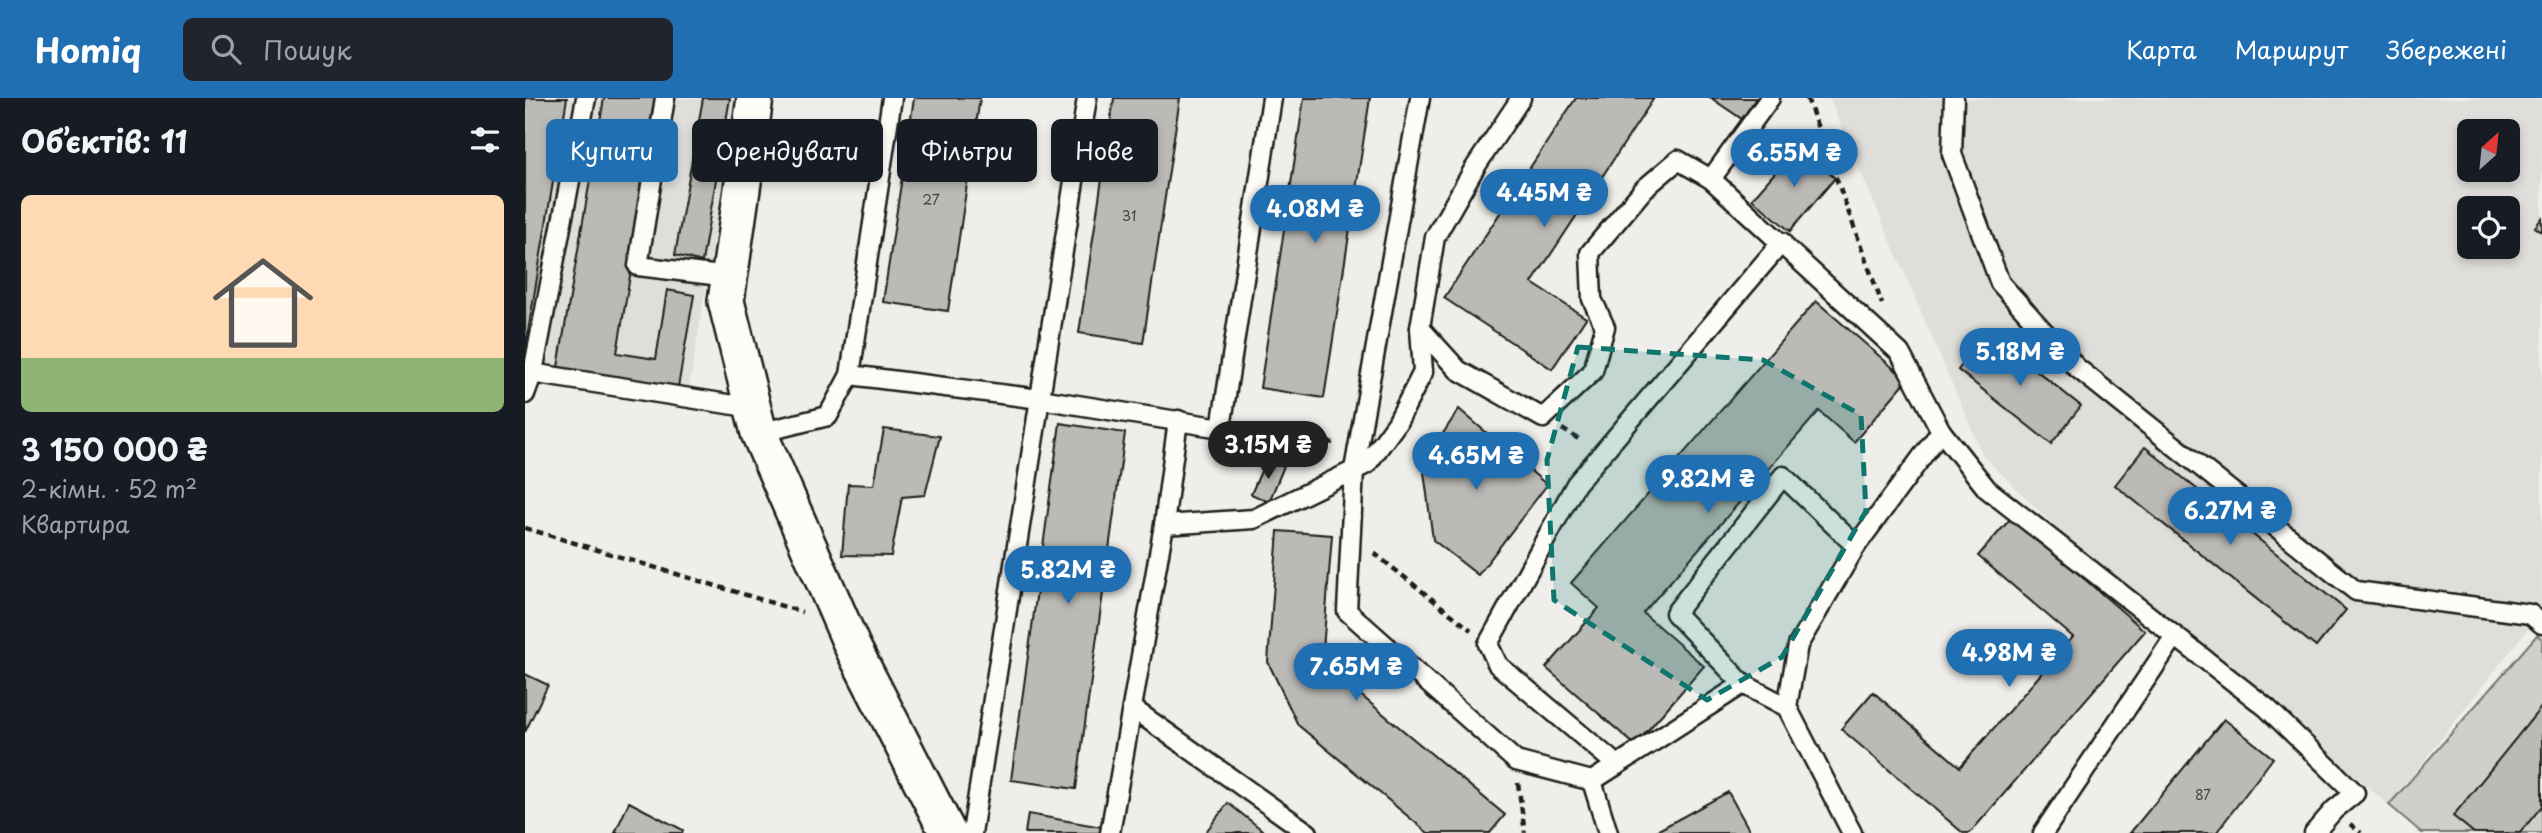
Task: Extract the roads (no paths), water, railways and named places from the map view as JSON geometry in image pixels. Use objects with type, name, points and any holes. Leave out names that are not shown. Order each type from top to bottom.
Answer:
[{"type":"street","points":[[755,98],[726,301],[756,421],[843,624],[948,833]]},
{"type":"lane","points":[[525,394],[586,98]]},
{"type":"lane","points":[[664,98],[638,266],[729,277]]},
{"type":"lane","points":[[529,372],[756,421],[828,416],[850,375],[893,98]]},
{"type":"lane","points":[[972,833],[1087,98]]},
{"type":"lane","points":[[850,375],[1040,399],[1221,428],[1272,98]]},
{"type":"lane","points":[[1420,98],[1353,470],[1347,611],[1515,761],[1592,781],[1744,684]]},
{"type":"lane","points":[[1164,525],[1254,519],[1367,464],[1397,423],[1423,372],[1420,328],[1435,237],[1474,169],[1521,98]]},
{"type":"lane","points":[[1711,179],[1770,98]]},
{"type":"lane","points":[[1954,98],[1952,154],[2000,283],[2076,367],[2356,591],[2530,614],[2542,624]]},
{"type":"lane","points":[[1420,328],[1458,370],[1543,418],[1593,371],[1605,327],[1592,299],[1590,253],[1644,189],[1678,160],[1711,179],[1900,353],[1941,431],[1987,489],[2267,708],[2355,793],[2334,810],[2314,833]]},
{"type":"lane","points":[[1617,765],[1498,665],[1488,644],[1576,484],[1782,242]]},
{"type":"lane","points":[[1110,833],[1164,525],[1178,420]]},
{"type":"lane","points":[[1787,707],[1798,645],[1856,545],[1941,431]]},
{"type":"lane","points":[[1852,833],[1787,707],[1744,684],[1675,612],[1783,476],[1856,545]]},
{"type":"lane","points":[[2043,833],[2175,636]]},
{"type":"lane","points":[[1132,708],[1308,833]]},
{"type":"lane","points":[[1592,781],[1608,833]]}]
